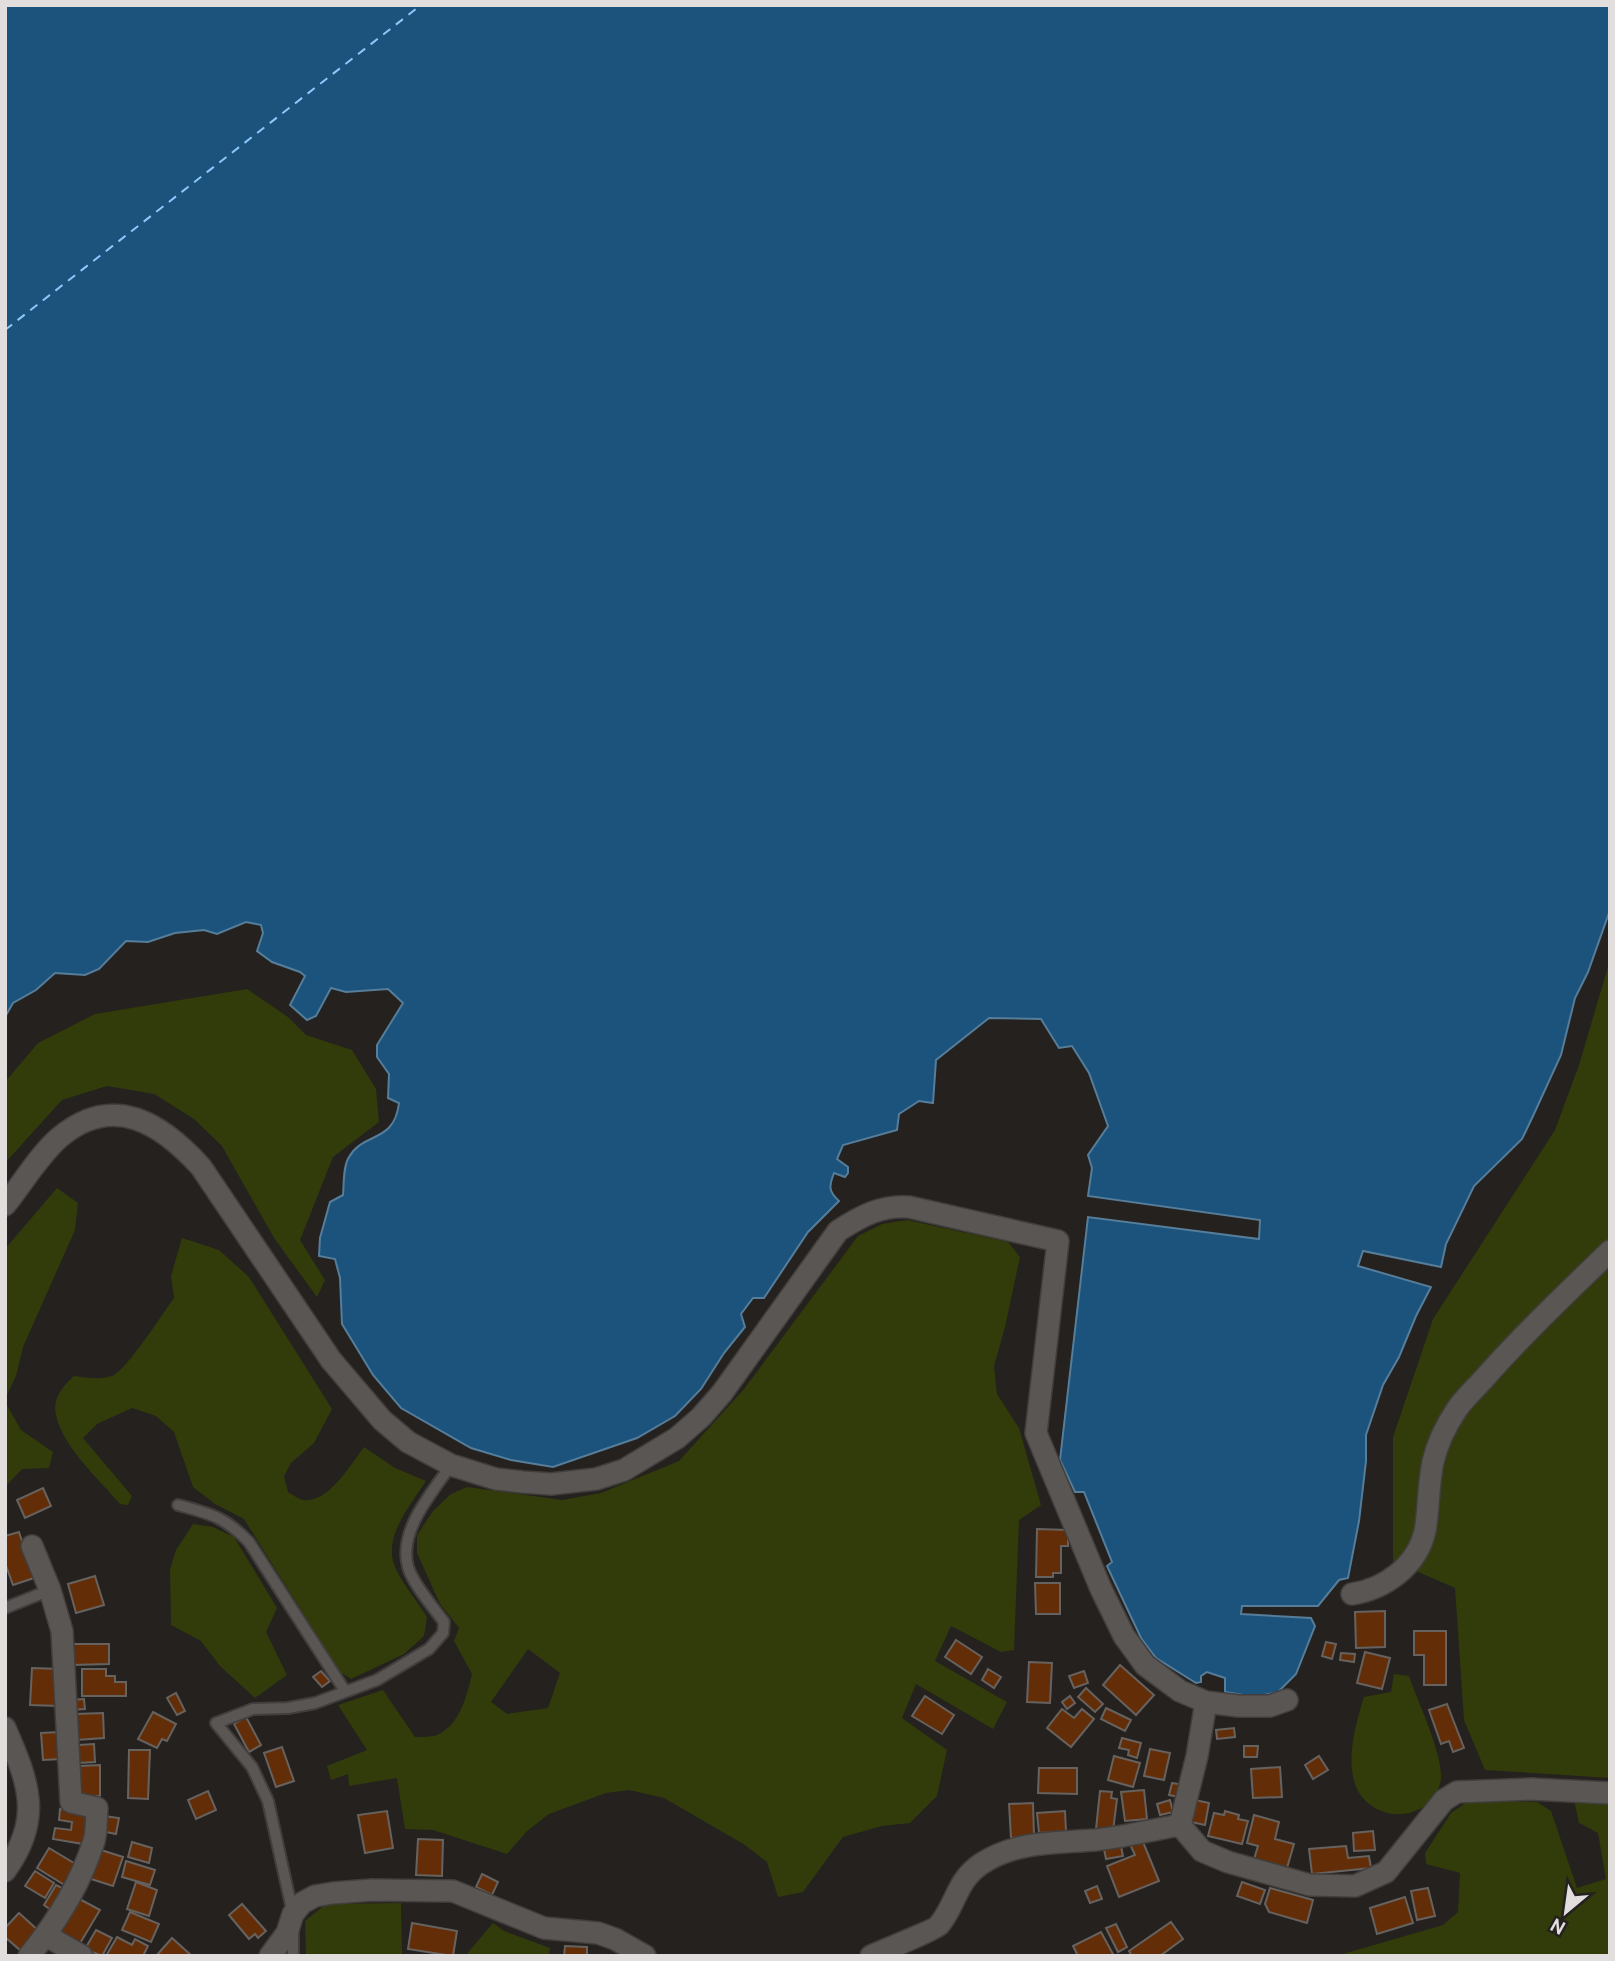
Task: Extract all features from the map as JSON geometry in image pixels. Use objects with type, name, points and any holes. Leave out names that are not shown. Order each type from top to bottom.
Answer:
[{"type":"street","points":[[5,1205],[60,1138],[79,1125],[119,1115],[139,1119],[179,1143],[201,1167],[331,1360],[382,1420],[408,1442],[451,1465],[482,1476],[551,1484],[596,1479],[624,1470],[677,1438],[701,1417],[722,1393],[838,1231],[861,1216],[891,1206],[909,1207],[1058,1241],[1036,1433],[1101,1589],[1134,1651],[1145,1665],[1180,1691],[1206,1702],[1249,1706],[1270,1706],[1287,1700]]},
{"type":"street","points":[[1352,1594],[1372,1591],[1387,1582],[1403,1571],[1419,1548],[1424,1533],[1438,1444],[1457,1409],[1504,1357],[1610,1251]]},
{"type":"street","points":[[29,1956],[77,1882],[95,1839],[97,1808],[71,1802],[62,1631],[50,1590],[32,1546]]},
{"type":"street","points":[[1180,1825],[1197,1756],[1206,1702]]},
{"type":"street","points":[[5,1728],[21,1765],[29,1806],[28,1828],[20,1851],[5,1871]]},
{"type":"street","points":[[1180,1825],[1202,1851],[1228,1862],[1310,1885],[1355,1886],[1386,1872],[1444,1800],[1458,1792],[1531,1789],[1610,1793]]},
{"type":"street","points":[[871,1956],[937,1928],[968,1874],[982,1863],[1001,1854],[1020,1846],[1098,1840],[1180,1825]]},
{"type":"street","points":[[270,1956],[287,1933],[293,1914],[302,1903],[315,1896],[350,1891],[453,1891],[544,1928],[598,1933],[645,1956]]},
{"type":"street","points":[[45,1935],[82,1956]]},
{"type":"lane","points":[[293,1956],[293,1914],[268,1801],[252,1768],[216,1723],[253,1709],[288,1708],[315,1703],[377,1680],[429,1649],[443,1633],[444,1622],[409,1570],[405,1549],[423,1506],[451,1465]]},
{"type":"lane","points":[[178,1505],[207,1513],[232,1525],[249,1542],[345,1691]]},
{"type":"lane","points":[[5,1608],[50,1590]]},
{"type":"green space","points":[[1610,960],[1610,1778],[1485,1770],[1464,1720],[1455,1588],[1393,1561],[1393,1437],[1433,1319],[1555,1130],[1579,1065]]},
{"type":"green space","points":[[247,989],[288,1017],[306,1035],[352,1050],[376,1089],[379,1122],[333,1157],[300,1240],[325,1280],[317,1297],[274,1238],[222,1146],[194,1119],[154,1094],[107,1086],[62,1100],[5,1163],[5,1082],[38,1043],[95,1014]]},
{"type":"green space","points":[[57,1188],[78,1203],[75,1230],[23,1347],[16,1376],[5,1399],[5,1249]]},
{"type":"green space","points":[[907,1220],[1008,1242],[1020,1257],[994,1366],[997,1394],[1019,1428],[1041,1505],[1019,1520],[1014,1650],[1001,1652],[951,1626],[935,1661],[1007,1702],[993,1729],[916,1684],[902,1718],[947,1750],[937,1796],[910,1823],[882,1826],[843,1837],[803,1892],[778,1897],[767,1862],[745,1845],[664,1798],[629,1790],[606,1793],[549,1814],[527,1831],[507,1854],[433,1830],[405,1829],[397,1778],[349,1786],[348,1774],[331,1780],[327,1766],[367,1750],[338,1705],[383,1690],[415,1737],[423,1737],[437,1735],[445,1730],[457,1717],[465,1700],[472,1674],[454,1641],[459,1628],[440,1604],[417,1553],[417,1535],[433,1511],[451,1494],[467,1487],[562,1500],[601,1493],[679,1461],[744,1389],[858,1236],[882,1224]],"holes":[[[528,1649],[560,1673],[548,1708],[507,1714],[491,1702]]]},
{"type":"green space","points":[[182,1238],[219,1250],[249,1277],[332,1409],[314,1443],[291,1463],[284,1476],[288,1492],[303,1500],[321,1496],[346,1472],[364,1447],[395,1468],[426,1481],[397,1529],[392,1550],[393,1561],[399,1574],[427,1617],[424,1636],[404,1654],[351,1679],[340,1672],[244,1519],[215,1504],[193,1487],[174,1432],[156,1416],[132,1408],[97,1424],[83,1438],[132,1496],[128,1505],[120,1504],[81,1460],[63,1435],[58,1422],[55,1404],[67,1383],[74,1376],[102,1378],[118,1372],[174,1298],[171,1276]]},
{"type":"green space","points":[[5,1402],[21,1430],[53,1452],[49,1468],[22,1469],[5,1487]]},
{"type":"green space","points":[[193,1524],[213,1527],[234,1537],[277,1608],[266,1632],[287,1675],[255,1698],[220,1666],[201,1641],[171,1625],[170,1569],[176,1550]]},
{"type":"green space","points":[[1394,1674],[1409,1676],[1435,1746],[1441,1774],[1440,1784],[1426,1805],[1405,1814],[1393,1814],[1371,1806],[1356,1786],[1351,1761],[1354,1734],[1364,1697],[1391,1692]]},
{"type":"green space","points":[[1470,1800],[1537,1802],[1551,1811],[1577,1888],[1606,1879],[1598,1833],[1579,1823],[1574,1800],[1610,1804],[1610,1956],[1336,1956],[1443,1925],[1458,1912],[1460,1873],[1426,1864],[1425,1853],[1451,1813]]},
{"type":"green space","points":[[401,1903],[402,1956],[306,1956],[305,1921],[326,1904]]},
{"type":"green space","points":[[493,1923],[504,1931],[550,1948],[549,1956],[465,1956]]},
{"type":"water","points":[[5,5],[1610,5],[1610,910],[1588,972],[1575,998],[1561,1055],[1533,1116],[1522,1139],[1474,1186],[1446,1244],[1441,1267],[1363,1251],[1358,1266],[1431,1287],[1383,1385],[1366,1435],[1366,1461],[1359,1521],[1348,1578],[1339,1580],[1318,1606],[1242,1606],[1241,1614],[1311,1618],[1315,1626],[1296,1674],[1278,1692],[1255,1697],[1225,1692],[1225,1678],[1207,1672],[1201,1676],[1201,1682],[1196,1683],[1156,1658],[1141,1638],[1107,1566],[1112,1562],[1084,1492],[1075,1492],[1060,1460],[1088,1217],[1259,1239],[1260,1220],[1088,1196],[1092,1168],[1088,1155],[1108,1126],[1089,1073],[1072,1046],[1059,1048],[1041,1019],[989,1018],[936,1060],[933,1103],[919,1101],[899,1114],[897,1130],[843,1145],[837,1159],[848,1167],[848,1173],[845,1177],[834,1173],[830,1185],[839,1201],[808,1232],[764,1298],[753,1298],[741,1314],[745,1327],[701,1389],[675,1416],[637,1438],[553,1467],[511,1460],[471,1448],[401,1408],[373,1375],[342,1324],[340,1278],[335,1259],[319,1256],[320,1238],[330,1202],[343,1195],[349,1157],[362,1143],[385,1131],[396,1116],[399,1103],[388,1098],[389,1074],[377,1057],[377,1045],[403,1003],[388,989],[346,992],[331,988],[316,1016],[307,1020],[290,1005],[305,976],[272,962],[257,951],[263,933],[261,925],[246,922],[217,934],[204,930],[175,933],[148,942],[126,941],[99,969],[85,975],[55,973],[36,990],[13,1003],[5,1017]]},
{"type":"building","points":[[43,1488],[51,1506],[25,1518],[17,1500]]},
{"type":"building","points":[[1037,1529],[1068,1530],[1068,1546],[1061,1546],[1061,1573],[1053,1573],[1053,1577],[1036,1577]]},
{"type":"building","points":[[19,1532],[34,1578],[13,1585],[5,1563],[5,1536]]},
{"type":"building","points":[[95,1576],[104,1605],[76,1613],[68,1584]]},
{"type":"building","points":[[1035,1583],[1060,1583],[1060,1614],[1036,1614]]},
{"type":"building","points":[[1385,1611],[1385,1647],[1356,1648],[1355,1612]]},
{"type":"building","points":[[1414,1631],[1446,1631],[1446,1685],[1424,1685],[1424,1655],[1414,1655]]},
{"type":"building","points":[[956,1640],[982,1657],[971,1674],[945,1657]]},
{"type":"building","points":[[1326,1642],[1336,1644],[1332,1659],[1322,1656]]},
{"type":"building","points":[[73,1644],[109,1644],[109,1664],[73,1665]]},
{"type":"building","points":[[1365,1652],[1390,1658],[1382,1689],[1357,1683]]},
{"type":"building","points":[[1341,1653],[1355,1654],[1354,1662],[1340,1660]]},
{"type":"building","points":[[1029,1662],[1052,1663],[1050,1703],[1027,1702]]},
{"type":"building","points":[[1120,1665],[1154,1695],[1136,1715],[1103,1685]]},
{"type":"building","points":[[32,1668],[60,1669],[58,1706],[30,1705]]},
{"type":"building","points":[[82,1669],[106,1669],[106,1676],[115,1676],[115,1682],[126,1682],[126,1696],[82,1696]]},
{"type":"building","points":[[988,1669],[1001,1677],[994,1688],[982,1680]]},
{"type":"building","points":[[321,1671],[330,1681],[322,1687],[313,1677]]},
{"type":"building","points":[[1084,1671],[1088,1683],[1074,1688],[1069,1676]]},
{"type":"building","points":[[1086,1688],[1103,1704],[1095,1712],[1078,1697]]},
{"type":"building","points":[[176,1693],[185,1711],[177,1715],[167,1698]]},
{"type":"building","points":[[925,1696],[954,1715],[942,1734],[912,1716]]},
{"type":"building","points":[[1070,1696],[1075,1703],[1067,1709],[1062,1702]]},
{"type":"building","points":[[84,1699],[85,1709],[71,1710],[70,1700]]},
{"type":"building","points":[[1447,1704],[1464,1748],[1453,1752],[1449,1741],[1441,1744],[1429,1710]]},
{"type":"building","points":[[1106,1708],[1131,1720],[1125,1731],[1101,1719]]},
{"type":"building","points":[[1062,1709],[1074,1718],[1082,1709],[1094,1719],[1071,1747],[1047,1728]]},
{"type":"building","points":[[153,1712],[176,1724],[167,1741],[162,1739],[157,1748],[138,1739]]},
{"type":"building","points":[[103,1713],[104,1738],[77,1740],[75,1714]]},
{"type":"building","points":[[246,1717],[261,1745],[249,1752],[234,1724]]},
{"type":"building","points":[[1234,1728],[1235,1737],[1217,1739],[1216,1730]]},
{"type":"building","points":[[60,1732],[62,1759],[43,1760],[41,1733]]},
{"type":"building","points":[[1122,1738],[1141,1743],[1137,1758],[1128,1755],[1129,1750],[1119,1748]]},
{"type":"building","points":[[94,1744],[95,1762],[79,1763],[78,1745]]},
{"type":"building","points":[[1244,1746],[1258,1746],[1257,1757],[1244,1757]]},
{"type":"building","points":[[282,1747],[294,1781],[276,1787],[264,1753]]},
{"type":"building","points":[[1150,1749],[1170,1753],[1164,1780],[1144,1776]]},
{"type":"building","points":[[129,1750],[150,1750],[148,1799],[128,1798]]},
{"type":"building","points":[[1114,1756],[1140,1763],[1133,1787],[1108,1780]]},
{"type":"building","points":[[1319,1756],[1328,1770],[1313,1779],[1305,1765]]},
{"type":"building","points":[[100,1765],[100,1796],[81,1796],[80,1766]]},
{"type":"building","points":[[1280,1767],[1282,1797],[1253,1798],[1251,1769]]},
{"type":"building","points":[[1039,1768],[1077,1768],[1077,1794],[1038,1793]]},
{"type":"building","points":[[1172,1783],[1179,1784],[1178,1797],[1169,1795]]},
{"type":"building","points":[[1144,1790],[1147,1819],[1125,1821],[1121,1792]]},
{"type":"building","points":[[208,1791],[216,1810],[196,1819],[188,1800]]},
{"type":"building","points":[[1100,1791],[1112,1792],[1111,1798],[1117,1799],[1113,1831],[1096,1829]]},
{"type":"building","points":[[1170,1800],[1173,1812],[1160,1815],[1157,1804]]},
{"type":"building","points":[[1195,1800],[1209,1803],[1205,1825],[1191,1822]]},
{"type":"building","points":[[1033,1803],[1034,1836],[1011,1838],[1009,1804]]},
{"type":"building","points":[[60,1809],[94,1814],[89,1845],[53,1839],[55,1828],[71,1830],[72,1822],[59,1820]]},
{"type":"building","points":[[387,1811],[393,1848],[365,1853],[358,1815]]},
{"type":"building","points":[[1065,1811],[1066,1831],[1039,1833],[1037,1813]]},
{"type":"building","points":[[1225,1811],[1239,1815],[1238,1819],[1248,1821],[1242,1844],[1208,1836],[1214,1813],[1224,1815]]},
{"type":"building","points":[[1254,1815],[1279,1822],[1275,1839],[1294,1844],[1287,1868],[1254,1859],[1258,1846],[1247,1843]]},
{"type":"building","points":[[104,1816],[119,1818],[116,1834],[101,1831]]},
{"type":"building","points":[[1373,1831],[1375,1850],[1354,1851],[1353,1833]]},
{"type":"building","points":[[1141,1837],[1159,1881],[1119,1897],[1107,1866],[1135,1855],[1129,1842]]},
{"type":"building","points":[[418,1839],[443,1840],[442,1876],[416,1875]]},
{"type":"building","points":[[1120,1841],[1123,1856],[1106,1859],[1103,1844]]},
{"type":"building","points":[[132,1842],[152,1848],[149,1863],[128,1857]]},
{"type":"building","points":[[1346,1846],[1348,1858],[1369,1856],[1371,1868],[1312,1874],[1309,1849]]},
{"type":"building","points":[[49,1848],[79,1866],[66,1886],[37,1868]]},
{"type":"building","points":[[98,1849],[123,1857],[113,1886],[88,1878]]},
{"type":"building","points":[[126,1861],[155,1870],[150,1885],[122,1877]]},
{"type":"building","points":[[35,1871],[54,1883],[45,1898],[25,1886]]},
{"type":"building","points":[[482,1874],[498,1882],[492,1895],[476,1887]]},
{"type":"building","points":[[136,1882],[157,1890],[149,1916],[127,1909]]},
{"type":"building","points":[[1242,1882],[1265,1890],[1260,1904],[1237,1896]]},
{"type":"building","points":[[56,1885],[64,1889],[51,1910],[44,1905]]},
{"type":"building","points":[[1097,1886],[1102,1899],[1090,1903],[1085,1891]]},
{"type":"building","points":[[1270,1888],[1313,1900],[1307,1923],[1269,1912],[1265,1904]]},
{"type":"building","points":[[1428,1888],[1435,1916],[1417,1920],[1411,1891]]},
{"type":"building","points":[[74,1896],[100,1910],[79,1945],[54,1930]]},
{"type":"building","points":[[1405,1897],[1413,1923],[1377,1934],[1370,1908]]},
{"type":"building","points":[[242,1904],[266,1931],[258,1938],[255,1934],[249,1939],[229,1915]]},
{"type":"building","points":[[130,1912],[159,1924],[151,1942],[122,1930]]},
{"type":"building","points":[[19,1913],[39,1931],[21,1951],[5,1937],[5,1928]]},
{"type":"building","points":[[1171,1922],[1183,1939],[1160,1956],[1132,1956],[1129,1951]]},
{"type":"building","points":[[412,1923],[457,1931],[453,1956],[408,1949]]},
{"type":"building","points":[[1116,1924],[1127,1947],[1118,1952],[1106,1928]]},
{"type":"building","points":[[96,1930],[112,1938],[102,1956],[85,1949]]},
{"type":"building","points":[[1101,1932],[1114,1956],[1078,1956],[1073,1946]]},
{"type":"building","points":[[117,1937],[132,1945],[135,1939],[148,1946],[143,1956],[106,1956]]},
{"type":"building","points":[[172,1938],[192,1956],[156,1956]]},
{"type":"building","points":[[565,1946],[587,1947],[587,1956],[564,1956]]},
{"type":"ferry route","points":[[5,330],[421,5]]}]
